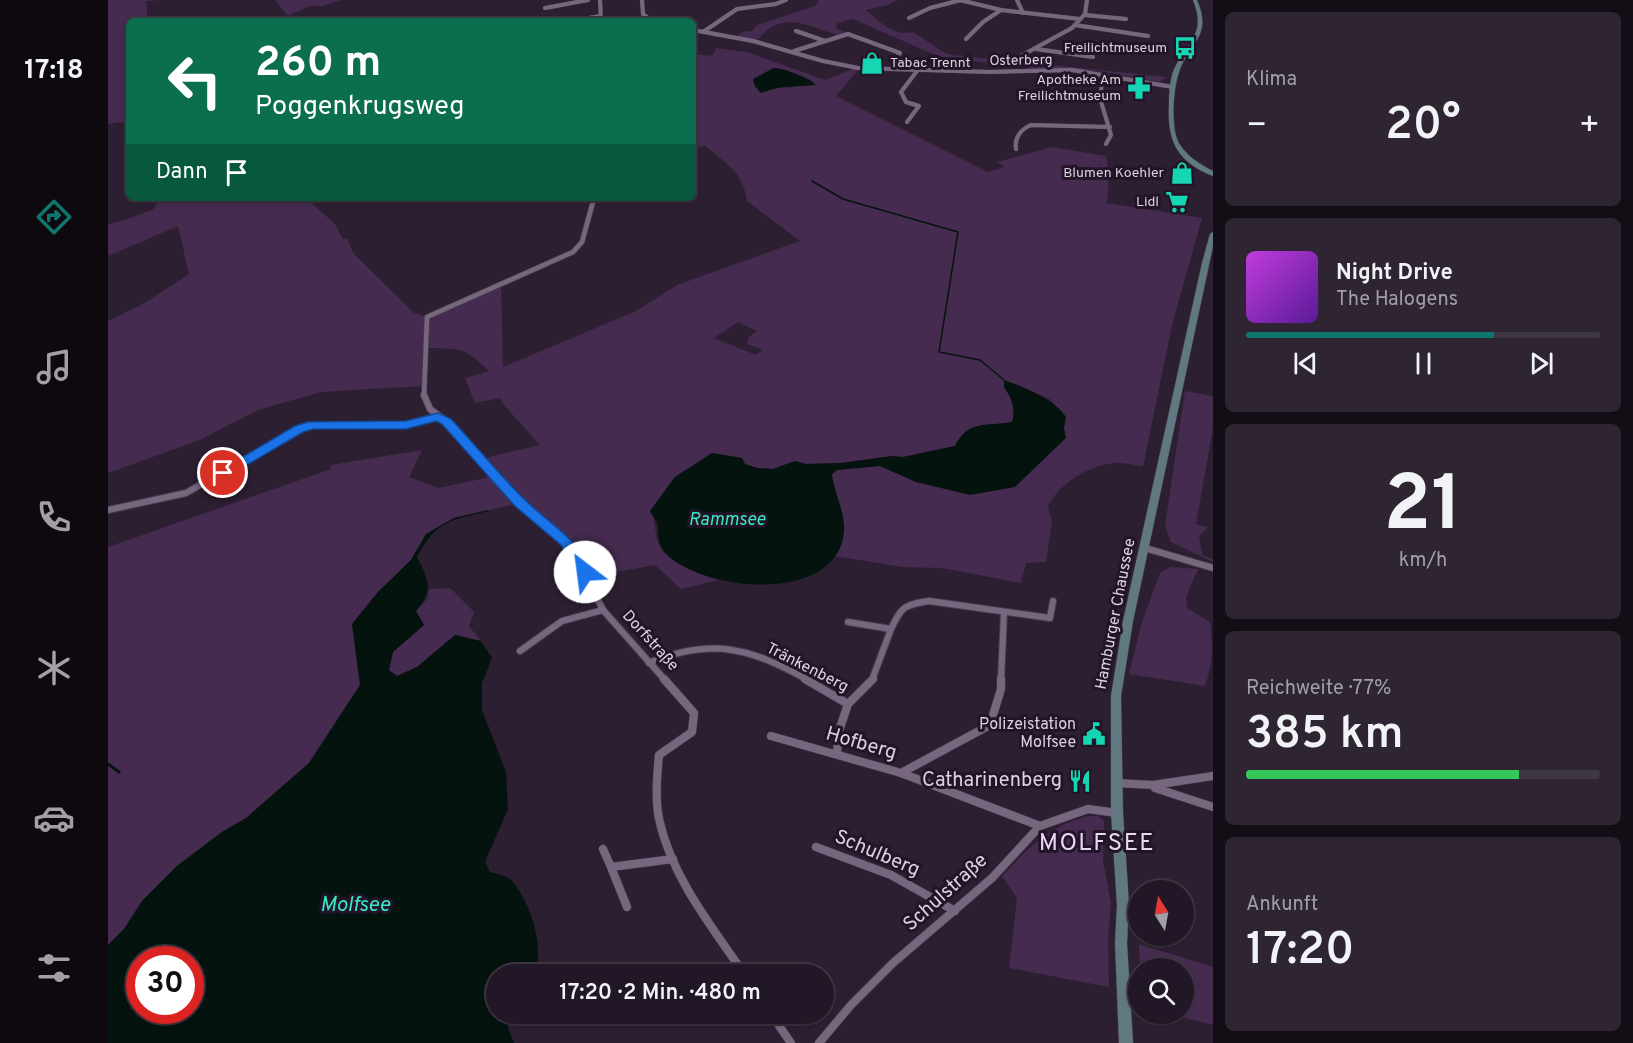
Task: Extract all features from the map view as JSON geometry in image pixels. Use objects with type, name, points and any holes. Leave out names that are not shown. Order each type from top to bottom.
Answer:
[{"type":"main road","points":[[1196,0],[1203,13],[1203,33],[1176,71],[1173,87],[1172,125],[1175,142],[1195,162],[1213,174]]},
{"type":"main road","name":"Hamburger Chaussee","points":[[1126,1043],[1121,943],[1123,904],[1116,783],[1116,696],[1128,621],[1205,262],[1213,234]]},
{"type":"street","points":[[545,8],[588,0]]},
{"type":"street","points":[[600,0],[601,18]]},
{"type":"street","points":[[642,0],[643,14],[648,18]]},
{"type":"street","points":[[703,32],[737,9],[776,4],[786,0]]},
{"type":"street","points":[[909,18],[930,8],[960,0],[1001,10],[1080,19]]},
{"type":"street","points":[[1017,0],[1023,13]]},
{"type":"street","points":[[1017,58],[1075,25],[1085,15],[1087,0]]},
{"type":"street","points":[[966,39],[983,22],[1001,10]]},
{"type":"street","points":[[1085,15],[1126,19]]},
{"type":"street","points":[[1075,25],[1148,36]]},
{"type":"street","name":"Osterberg","points":[[696,31],[753,41],[845,66],[917,71],[1065,70],[1173,87]]},
{"type":"street","points":[[796,31],[825,41]]},
{"type":"street","points":[[793,52],[844,35],[853,35],[900,53],[898,56]]},
{"type":"street","points":[[1035,49],[1094,57]]},
{"type":"street","points":[[907,122],[919,106],[906,102],[901,92],[917,71]]},
{"type":"street","points":[[1103,75],[1099,84],[1099,97],[1110,127],[1110,140],[1106,144]]},
{"type":"street","points":[[1016,149],[1015,142],[1022,129],[1030,125],[1110,127]]},
{"type":"street","name":"Dorfstraße","points":[[593,201],[582,242],[573,252],[427,317],[423,386],[425,401],[520,503],[566,542],[575,553],[603,610],[694,713],[692,732],[675,741],[659,754],[656,784],[659,819],[673,859],[699,906],[738,964]]},
{"type":"street","points":[[108,510],[186,493],[299,429],[329,424],[406,425],[438,416]]},
{"type":"street","points":[[1144,548],[1213,568]]},
{"type":"street","points":[[837,754],[839,731],[848,704],[873,679],[891,629],[901,609],[909,604],[929,601],[1050,618],[1053,600]]},
{"type":"street","points":[[520,651],[562,621],[603,610]]},
{"type":"street","points":[[901,773],[990,725],[1001,689],[1004,612]]},
{"type":"street","points":[[848,622],[891,629]]},
{"type":"street","name":"Tränkenberg","points":[[649,663],[677,652],[717,647],[757,657],[804,679],[848,704]]},
{"type":"street","name":"Hofberg","points":[[771,736],[901,773],[1040,826]]},
{"type":"street","points":[[1116,783],[1138,788],[1152,787],[1213,776]]},
{"type":"street","points":[[1152,787],[1213,807]]},
{"type":"street","name":"Schulstraße","points":[[821,1043],[851,1005],[893,963],[993,878],[1040,826],[1088,809],[1117,813]]},
{"type":"street","name":"Schulberg","points":[[816,847],[891,875],[956,911]]},
{"type":"street","points":[[603,849],[627,907]]},
{"type":"street","points":[[612,867],[673,859]]},
{"type":"street","points":[[778,1024],[791,1043]]},
{"type":"shaded area","points":[[108,0],[161,0],[146,1],[148,18],[126,18],[126,121],[108,124]]},
{"type":"shaded area","points":[[275,0],[342,0],[322,6],[309,6],[288,16]]},
{"type":"shaded area","points":[[819,0],[897,0],[888,5],[866,10],[893,30],[913,32],[945,53],[952,55],[1167,77],[1159,82],[1105,72],[1033,69],[1012,64],[953,60],[933,54],[853,19],[837,23],[836,28],[848,34],[840,36],[795,22],[775,25],[756,42],[735,38],[742,32],[752,31],[757,25],[815,6]]},
{"type":"shaded area","points":[[716,48],[747,52],[825,80],[853,69],[859,69],[836,96],[988,172],[1005,167],[997,162],[1052,147],[1106,156],[1109,175],[1107,203],[1202,218],[1172,325],[1143,467],[1121,463],[1104,465],[1085,472],[1067,483],[1048,506],[1052,521],[1046,562],[1026,563],[1021,583],[942,568],[902,567],[835,556],[842,539],[844,526],[832,474],[837,470],[880,466],[916,482],[1055,447],[1065,438],[1051,400],[1016,384],[1004,387],[1013,404],[1012,422],[972,428],[960,437],[955,446],[902,457],[892,456],[841,463],[806,464],[795,461],[773,469],[757,468],[745,464],[742,458],[712,453],[675,477],[650,511],[660,547],[674,560],[692,570],[719,580],[681,589],[655,565],[590,577],[575,553],[520,503],[454,518],[426,534],[411,560],[378,592],[352,624],[360,685],[309,763],[246,818],[222,832],[177,866],[142,901],[124,929],[108,945],[108,547],[331,469],[331,465],[422,450],[409,477],[438,488],[495,476],[481,459],[540,445],[500,398],[475,403],[465,378],[489,371],[473,357],[460,350],[425,348],[423,386],[321,392],[258,410],[200,440],[108,473],[108,321],[143,304],[189,274],[178,226],[108,256],[108,224],[154,209],[158,201],[309,201],[335,224],[343,239],[347,239],[354,254],[414,313],[427,317],[501,283],[503,367],[636,311],[677,285],[800,241],[747,201],[742,183],[726,163],[705,146],[696,147],[696,54],[712,56]],"holes":[[[774,68],[784,69],[812,80],[790,88],[780,86],[761,93],[755,86],[753,79]],[[738,322],[757,331],[749,337],[747,344],[763,350],[756,355],[714,338]]]},
{"type":"shaded area","points":[[1185,391],[1213,396],[1213,428],[1196,524],[1208,527],[1199,536],[1202,555],[1213,559],[1213,562],[1171,542],[1165,526]]},
{"type":"shaded area","points":[[1170,567],[1198,569],[1186,597],[1187,608],[1210,622],[1212,655],[1205,686],[1129,674],[1141,625],[1160,573]]},
{"type":"shaded area","points":[[450,588],[474,612],[469,626],[481,641],[455,635],[417,667],[397,676],[389,670],[393,652],[424,625],[416,611],[428,598],[429,589]]},
{"type":"shaded area","points":[[1089,816],[1098,816],[1104,821],[1103,860],[1111,904],[1108,939],[1109,987],[1009,968],[1017,898],[1002,876],[1041,839],[1063,825]]},
{"type":"shaded area","points":[[1139,946],[1184,958],[1140,958]]},
{"type":"shaded area","points":[[1194,961],[1213,967],[1213,1025],[1194,1020]]},
{"type":"water","points":[[774,68],[796,74],[816,85],[781,87],[761,93],[753,79]]},
{"type":"water","name":"Rammsee","points":[[1004,380],[1030,390],[1047,400],[1066,417],[1064,428],[1066,438],[1015,487],[970,495],[916,482],[880,466],[837,470],[832,474],[843,517],[844,532],[836,555],[818,572],[794,581],[766,584],[736,583],[708,576],[683,566],[665,553],[660,546],[657,523],[650,511],[675,477],[712,453],[742,458],[745,464],[757,468],[773,469],[795,461],[806,464],[841,463],[892,456],[903,457],[955,446],[960,437],[972,428],[1012,422],[1013,408],[1004,387]]},
{"type":"water","name":"Molfsee","points":[[489,511],[446,524],[431,535],[424,545],[417,557],[428,585],[422,604],[416,611],[424,625],[393,652],[389,670],[397,676],[417,667],[455,635],[481,641],[492,658],[482,683],[482,710],[506,772],[508,809],[485,862],[490,872],[510,879],[519,891],[530,913],[538,951],[537,964],[486,964],[486,1024],[507,1024],[514,1043],[108,1043],[108,945],[124,929],[142,901],[177,866],[222,832],[246,818],[309,763],[360,685],[352,624],[378,592],[411,560],[426,534],[454,518]]},
{"type":"waterway","points":[[812,181],[843,199],[958,232],[939,352],[980,360],[1004,380]]},
{"type":"waterway","points":[[108,764],[119,772]]},
{"type":"place","name":"Freilichtmuseum","points":[[1185,48]]},
{"type":"place","name":"Tabac Trennt","points":[[872,63]]},
{"type":"place","name":"Apotheke Am Freilichtmuseum","points":[[1139,88]]},
{"type":"place","name":"Blumen Koehler","points":[[1182,173]]},
{"type":"place","name":"Lidl","points":[[1177,202]]},
{"type":"place","name":"Polizeistation Molfsee","points":[[1094,734]]},
{"type":"place","name":"Catharinenberg","points":[[1080,781]]},
{"type":"district","name":"MOLFSEE","points":[[1097,844]]},
{"type":"route","points":[[223,473],[299,429],[313,425],[406,425],[438,416],[447,422],[520,503],[566,542],[585,572]]}]
